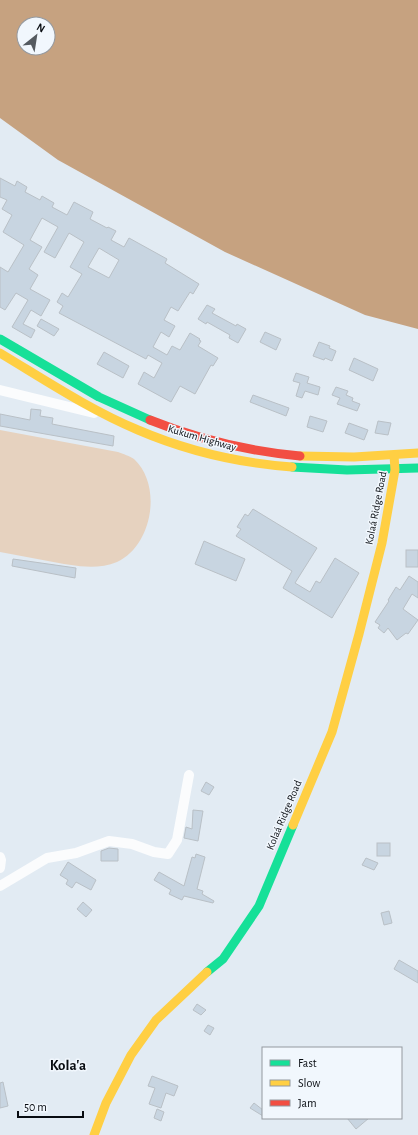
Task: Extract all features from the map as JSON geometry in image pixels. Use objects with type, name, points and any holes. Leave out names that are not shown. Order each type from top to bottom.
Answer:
[{"type":"main road","name":"Kukum Highway","points":[[0,339],[113,404],[147,419],[199,438],[249,449],[291,454],[346,457],[418,453]]},
{"type":"main road","name":"Kukum Highway","points":[[0,353],[110,417],[137,430],[172,443],[218,457],[247,462],[304,468],[375,471],[418,468]]},
{"type":"main road","name":"Kolaá Ridge Road","points":[[94,1135],[106,1103],[132,1055],[156,1020],[201,977],[223,960],[260,906],[332,732],[380,550],[395,470],[394,455]]},
{"type":"street","points":[[0,390],[110,417]]},
{"type":"street","points":[[0,886],[47,858],[76,853],[109,841],[132,844],[154,852],[168,854],[177,840],[190,775]]},
{"type":"street","points":[[0,857],[0,868]]},
{"type":"shaded area","points":[[0,0],[418,0],[418,329],[365,315],[225,252],[58,160],[0,118]]},
{"type":"shaded area","points":[[0,430],[118,452],[134,459],[143,471],[148,484],[151,499],[150,515],[145,529],[138,543],[129,554],[117,562],[109,565],[92,567],[65,564],[0,552]]},
{"type":"building","points":[[0,178],[15,186],[17,181],[27,187],[25,192],[40,200],[42,196],[54,203],[52,207],[67,215],[74,202],[93,212],[90,219],[116,231],[111,240],[124,247],[129,238],[167,259],[165,263],[199,284],[193,294],[190,292],[178,311],[171,307],[164,320],[175,326],[169,337],[161,332],[153,347],[167,355],[172,346],[180,350],[190,333],[200,339],[199,340],[201,341],[198,346],[218,358],[213,366],[211,365],[195,394],[180,386],[171,402],[138,384],[144,372],[154,378],[162,363],[148,355],[146,359],[59,313],[63,306],[57,302],[62,293],[68,297],[82,274],[70,267],[84,242],[69,233],[55,258],[44,252],[58,227],[42,218],[30,240],[42,247],[29,269],[38,275],[30,289],[50,300],[41,316],[31,310],[23,324],[35,330],[31,338],[12,327],[28,300],[16,293],[5,310],[0,307],[0,267],[8,272],[24,245],[3,232],[12,215],[2,209],[7,200],[0,197]],"holes":[[[99,248],[119,260],[109,278],[88,267]]]},
{"type":"building","points":[[207,305],[215,309],[212,313],[236,326],[237,324],[246,329],[238,343],[229,338],[230,335],[207,322],[206,324],[198,319]]},
{"type":"building","points":[[41,319],[59,329],[54,336],[37,326]]},
{"type":"building","points":[[265,332],[281,339],[276,350],[260,342]]},
{"type":"building","points":[[319,342],[330,346],[329,348],[336,351],[332,361],[313,356]]},
{"type":"building","points":[[104,352],[129,366],[123,378],[97,364]]},
{"type":"building","points":[[354,358],[378,369],[373,381],[349,370]]},
{"type":"building","points":[[296,373],[309,377],[307,383],[320,387],[318,395],[305,391],[302,398],[296,396],[300,383],[293,381]]},
{"type":"building","points":[[336,387],[348,391],[346,395],[353,398],[352,401],[360,404],[357,411],[337,404],[340,398],[332,395]]},
{"type":"building","points":[[253,395],[289,408],[286,416],[250,402]]},
{"type":"building","points":[[31,409],[41,410],[40,416],[53,418],[52,424],[114,436],[113,446],[0,426],[0,414],[30,420]]},
{"type":"building","points":[[310,416],[327,421],[323,432],[307,427]]},
{"type":"building","points":[[378,421],[391,423],[388,435],[375,433]]},
{"type":"building","points":[[349,423],[368,430],[364,440],[345,433]]},
{"type":"building","points":[[253,509],[317,548],[295,583],[310,592],[316,581],[320,583],[335,558],[359,573],[332,618],[283,588],[292,571],[236,536],[241,529],[237,527],[245,514],[248,516]]},
{"type":"building","points":[[204,541],[245,559],[236,581],[195,564]]},
{"type":"building","points":[[406,550],[418,550],[418,567],[406,567]]},
{"type":"building","points":[[13,559],[76,568],[75,578],[12,566]]},
{"type":"building","points":[[409,576],[418,582],[418,598],[412,594],[403,609],[418,620],[408,634],[406,633],[397,640],[388,628],[384,633],[378,628],[380,625],[375,622],[389,601],[388,600],[396,587],[400,590]]},
{"type":"building","points":[[206,782],[214,787],[209,795],[201,791]]},
{"type":"building","points":[[193,810],[203,811],[198,841],[184,838],[186,827],[192,829]]},
{"type":"building","points":[[377,843],[390,843],[390,856],[377,856]]},
{"type":"building","points":[[109,848],[118,849],[118,861],[101,861],[101,851]]},
{"type":"building","points":[[196,854],[205,857],[197,889],[203,891],[202,894],[214,901],[213,903],[184,896],[182,900],[169,894],[171,890],[154,880],[159,872],[184,886],[192,857],[195,858]]},
{"type":"building","points":[[366,858],[378,863],[374,870],[362,865]]},
{"type":"building","points":[[68,862],[96,880],[91,890],[76,882],[72,888],[66,884],[68,880],[60,875]]},
{"type":"building","points":[[83,902],[92,910],[86,917],[77,909]]},
{"type":"building","points":[[389,911],[392,923],[384,925],[381,913]]},
{"type":"building","points":[[399,960],[418,971],[418,983],[394,969]]},
{"type":"building","points":[[197,1004],[206,1010],[201,1015],[193,1010]]},
{"type":"building","points":[[208,1025],[214,1028],[210,1035],[204,1031]]},
{"type":"building","points":[[152,1076],[178,1086],[174,1096],[166,1093],[161,1108],[149,1104],[155,1088],[148,1086]]},
{"type":"building","points":[[3,1082],[8,1106],[0,1108],[0,1083]]},
{"type":"building","points":[[254,1103],[262,1109],[262,1115],[250,1108]]},
{"type":"building","points":[[157,1109],[164,1112],[161,1121],[154,1118]]},
{"type":"building","points":[[348,1119],[368,1119],[356,1129]]},
{"type":"traffic: fast","points":[[0,339],[99,397],[150,420]]},
{"type":"traffic: fast","points":[[292,467],[347,470],[418,468]]},
{"type":"traffic: fast","points":[[207,972],[223,959],[259,906],[293,825]]},
{"type":"traffic: slow","points":[[0,353],[85,404],[138,430],[175,444],[214,455],[292,467]]},
{"type":"traffic: slow","points":[[300,456],[354,457],[418,453]]},
{"type":"traffic: slow","points":[[293,825],[332,732],[359,634],[382,543],[395,470],[394,455]]},
{"type":"traffic: slow","points":[[94,1135],[106,1103],[131,1055],[156,1020],[207,972]]},
{"type":"traffic: jam","points":[[150,420],[186,433],[223,443],[261,451],[300,456]]},
{"type":"district","name":"Kola'a","points":[[68,1065]]}]
